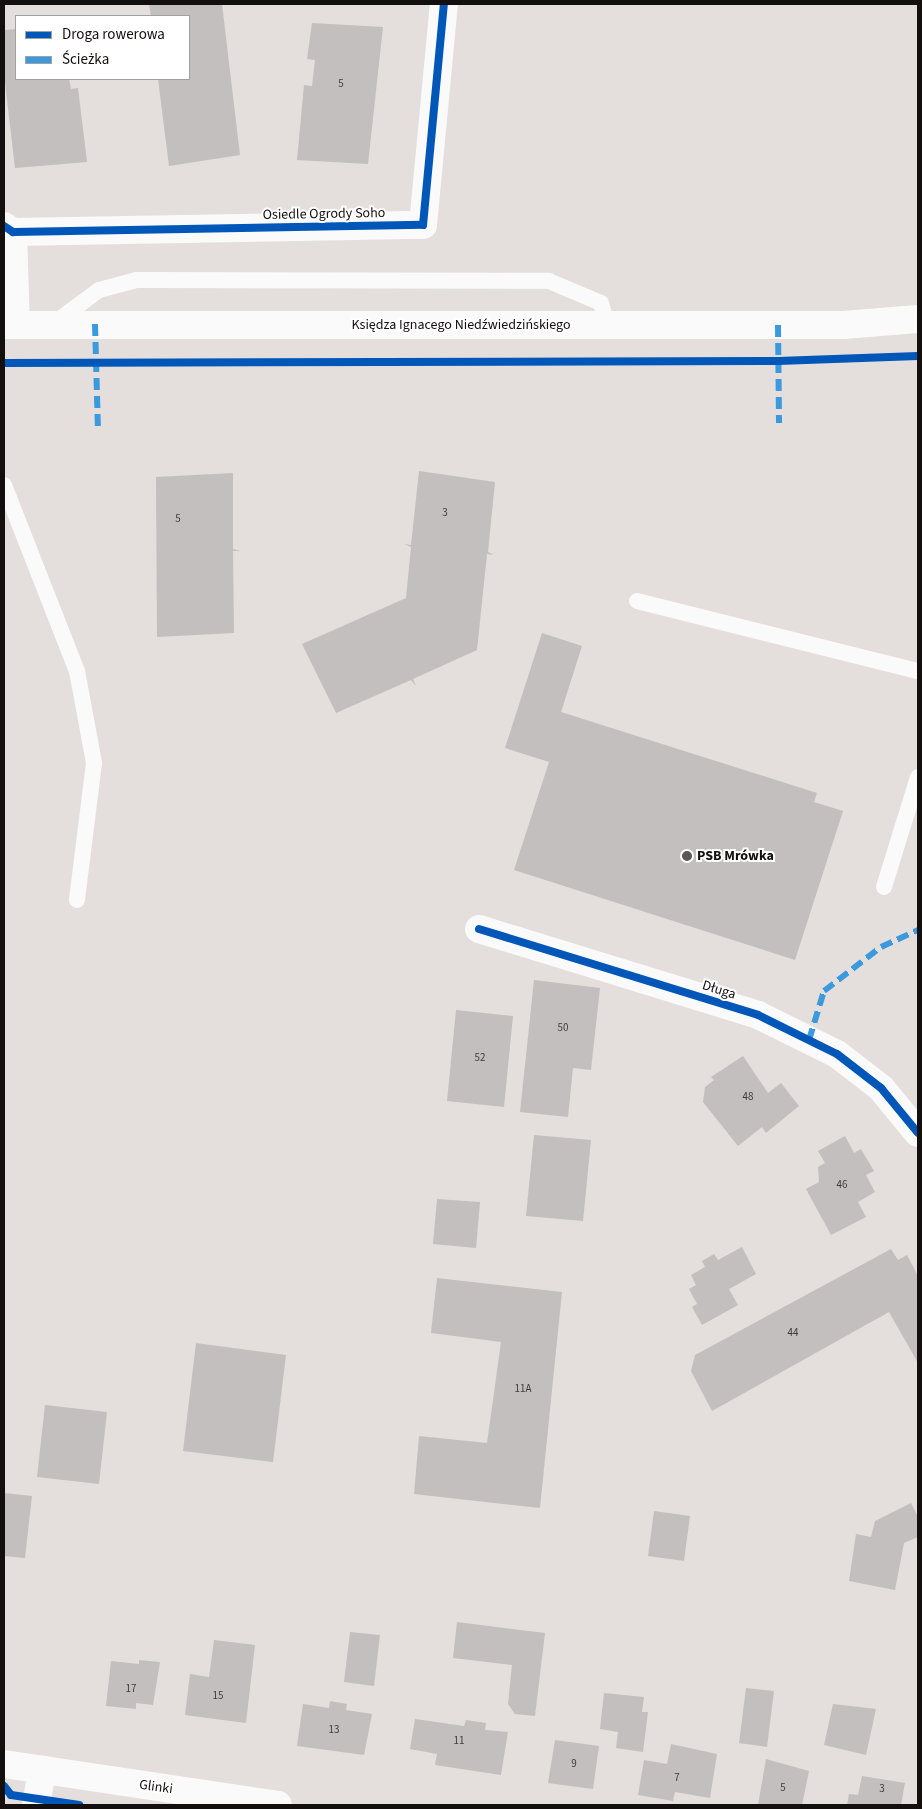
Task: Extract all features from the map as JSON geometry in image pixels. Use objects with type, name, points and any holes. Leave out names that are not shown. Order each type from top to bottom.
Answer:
[{"type":"street","name":"Osiedle Ogrody Soho","points":[[8,229],[423,225],[444,4]]},
{"type":"street","points":[[8,229],[10,325]]},
{"type":"street","name":"Księdza Ignacego Niedźwiedzińskiego","points":[[10,325],[843,325],[918,319]]},
{"type":"street","name":"Długa","points":[[479,929],[758,1015],[837,1054],[881,1088],[918,1133]]},
{"type":"street","name":"Glinki","points":[[4,1764],[272,1805]]},
{"type":"street","points":[[36,1805],[42,1770]]},
{"type":"lane","points":[[52,324],[99,290],[146,280],[549,281],[601,303],[607,325]]},
{"type":"lane","points":[[4,485],[77,670],[94,763],[76,900]]},
{"type":"lane","points":[[637,602],[918,671]]},
{"type":"lane","points":[[884,887],[913,813],[918,777]]},
{"type":"building","points":[[149,4],[222,4],[240,155],[169,166],[158,80],[190,80],[190,15],[151,15]]},
{"type":"building","points":[[312,23],[383,27],[368,164],[297,160],[304,85],[312,86],[315,60],[307,59]]},
{"type":"building","points":[[15,29],[15,80],[69,80],[71,89],[78,88],[87,162],[15,168],[4,74],[4,30]]},
{"type":"building","points":[[419,471],[495,482],[488,552],[494,555],[487,554],[477,650],[413,679],[416,686],[411,680],[336,713],[302,644],[406,598],[411,547],[404,544],[411,545]]},
{"type":"building","points":[[233,473],[233,549],[241,551],[233,551],[234,633],[157,637],[156,477]]},
{"type":"building","points":[[542,633],[582,646],[561,712],[817,793],[814,802],[843,811],[795,960],[514,870],[549,762],[505,748]]},
{"type":"building","points":[[534,980],[600,988],[591,1070],[573,1068],[568,1117],[520,1112]]},
{"type":"building","points":[[456,1010],[513,1016],[504,1107],[447,1101]]},
{"type":"building","points":[[743,1056],[768,1093],[781,1083],[799,1106],[766,1133],[762,1127],[738,1146],[703,1102],[705,1087],[714,1080],[711,1077]]},
{"type":"building","points":[[534,1135],[591,1140],[583,1221],[526,1216]]},
{"type":"building","points":[[845,1136],[854,1153],[861,1149],[874,1171],[866,1175],[875,1192],[858,1202],[866,1217],[831,1235],[806,1189],[819,1182],[818,1167],[825,1163],[818,1151]]},
{"type":"building","points":[[437,1199],[480,1202],[476,1248],[433,1244]]},
{"type":"building","points":[[742,1247],[756,1274],[729,1289],[738,1305],[702,1325],[692,1307],[697,1304],[689,1289],[696,1285],[691,1275],[705,1267],[702,1261],[714,1254],[718,1260]]},
{"type":"building","points":[[891,1249],[898,1260],[907,1255],[918,1276],[918,1363],[889,1312],[712,1411],[691,1371],[695,1355]]},
{"type":"building","points":[[437,1278],[562,1292],[540,1508],[414,1494],[419,1436],[487,1443],[501,1342],[431,1333]]},
{"type":"building","points":[[196,1343],[286,1355],[273,1462],[183,1451]]},
{"type":"building","points":[[45,1405],[107,1412],[99,1484],[37,1477]]},
{"type":"building","points":[[4,1493],[32,1496],[25,1558],[4,1556]]},
{"type":"building","points":[[911,1503],[918,1517],[918,1537],[904,1543],[895,1590],[849,1581],[856,1534],[871,1537],[875,1521]]},
{"type":"building","points":[[654,1511],[690,1516],[684,1561],[648,1556]]},
{"type":"building","points":[[457,1622],[545,1633],[535,1716],[515,1714],[508,1704],[512,1665],[453,1658]]},
{"type":"building","points":[[350,1632],[380,1635],[374,1686],[344,1682]]},
{"type":"building","points":[[214,1640],[255,1645],[246,1723],[185,1715],[190,1674],[209,1677]]},
{"type":"building","points":[[139,1660],[160,1662],[153,1705],[136,1703],[136,1709],[106,1706],[111,1661],[139,1664]]},
{"type":"building","points":[[746,1688],[774,1691],[767,1747],[739,1743]]},
{"type":"building","points":[[604,1693],[644,1697],[642,1712],[648,1712],[643,1752],[616,1748],[618,1732],[600,1729]]},
{"type":"building","points":[[330,1701],[347,1704],[346,1710],[372,1714],[364,1755],[297,1746],[303,1704],[329,1708]]},
{"type":"building","points":[[833,1704],[876,1709],[866,1755],[824,1745]]},
{"type":"building","points":[[415,1719],[464,1726],[466,1720],[486,1723],[485,1730],[508,1732],[501,1775],[435,1765],[437,1754],[410,1749]]},
{"type":"building","points":[[555,1740],[599,1746],[593,1789],[548,1783]]},
{"type":"building","points":[[671,1744],[717,1754],[710,1798],[675,1792],[673,1801],[638,1795],[644,1760],[667,1764]]},
{"type":"building","points":[[766,1759],[809,1771],[802,1805],[758,1805]]},
{"type":"building","points":[[862,1776],[905,1783],[901,1805],[847,1805],[849,1794],[858,1795]]},
{"type":"marked path","points":[[95,324],[98,432]]},
{"type":"marked path","points":[[778,325],[779,423]]},
{"type":"marked path","points":[[809,1040],[824,991],[881,947],[918,930]]},
{"type":"cycle path","points":[[4,226],[13,232],[423,225],[444,4]]},
{"type":"cycle path","points":[[4,363],[778,361],[918,356]]},
{"type":"cycle path","points":[[479,929],[758,1015],[837,1054],[881,1088],[918,1133]]},
{"type":"cycle path","points":[[4,1786],[11,1795],[79,1805]]},
{"type":"place","name":"PSB Mrówka","points":[[687,856]]}]
